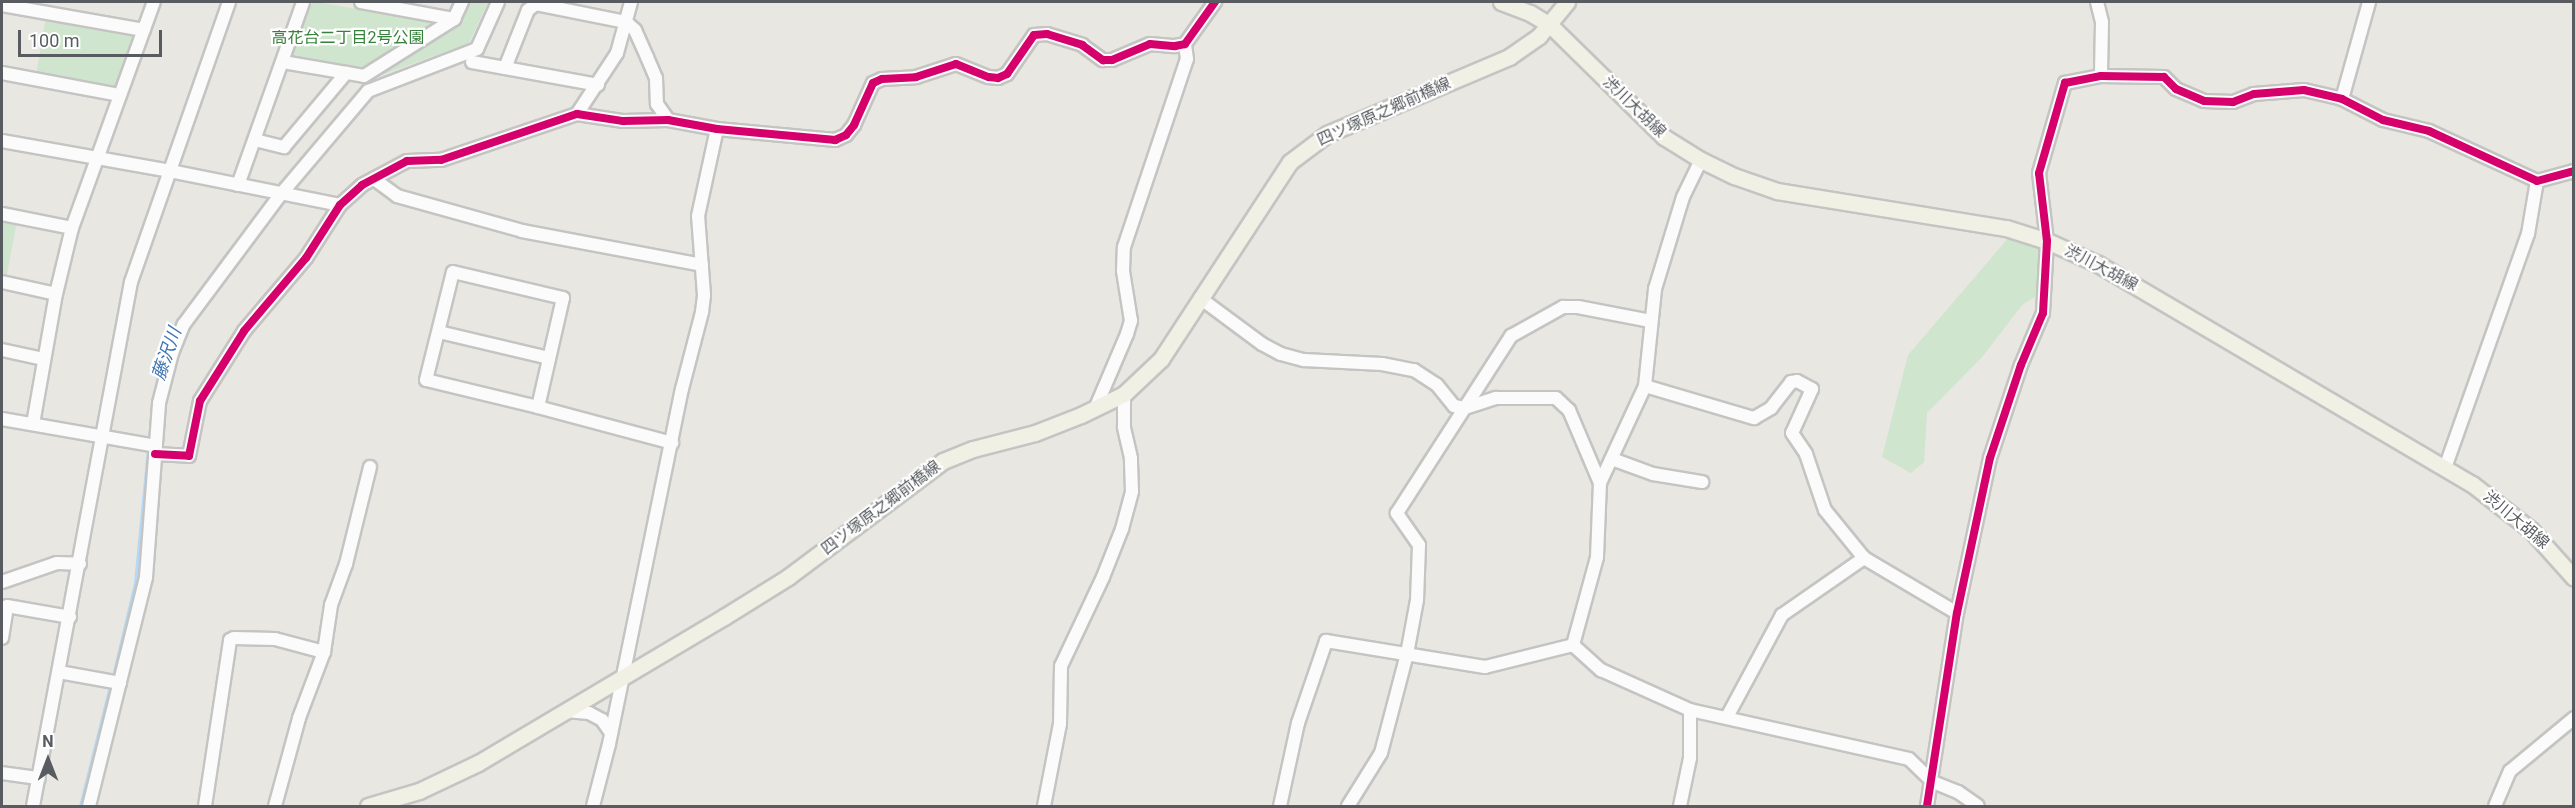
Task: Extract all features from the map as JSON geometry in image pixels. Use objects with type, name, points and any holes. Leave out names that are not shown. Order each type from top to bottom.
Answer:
[{"type":"main road","name":"渋川大胡線","points":[[1501,2],[1530,13],[1550,25],[1664,137],[1701,160],[1734,176],[1777,191],[1972,221],[2047,241],[2098,264],[2445,468],[2508,510],[2553,552],[2574,578]]},
{"type":"main road","name":"四ツ塚原之郷前橋線","points":[[368,807],[446,780],[566,711],[788,577],[943,461],[974,449],[1035,433],[1095,409],[1124,394],[1161,359],[1290,162],[1311,144],[1347,125],[1502,61],[1527,46],[1550,25],[1567,2]]},
{"type":"street","points":[[33,424],[56,294],[72,228],[154,2]]},
{"type":"street","points":[[33,807],[131,282],[229,2]]},
{"type":"street","points":[[238,185],[303,2]]},
{"type":"street","points":[[361,2],[454,19]]},
{"type":"street","points":[[283,62],[364,76],[454,19],[462,2]]},
{"type":"street","points":[[89,807],[146,577],[159,403],[172,353],[184,324],[281,194],[368,91],[477,49],[498,2]]},
{"type":"street","points":[[577,114],[617,53],[631,2]]},
{"type":"street","points":[[1095,409],[1128,334],[1131,321],[1123,271],[1124,247],[1187,59],[1185,44],[1215,2]]},
{"type":"street","points":[[2097,2],[2102,21],[2101,76]]},
{"type":"street","points":[[2342,99],[2369,2]]},
{"type":"street","points":[[505,68],[528,10],[537,4],[626,22],[635,30],[652,67],[656,78],[657,104],[668,120]]},
{"type":"street","points":[[2,5],[144,30]]},
{"type":"street","points":[[2,419],[189,456],[200,401],[244,331],[306,258],[340,205],[362,185],[407,161],[441,160],[577,114],[623,121],[668,120],[717,129],[835,140],[846,135],[854,125],[873,83],[882,78],[916,77],[956,64],[989,77],[998,78],[1007,74],[1034,34],[1047,34],[1082,45],[1104,60],[1112,60],[1150,44],[1175,46],[1185,44]]},
{"type":"street","points":[[472,62],[598,85]]},
{"type":"street","points":[[2,73],[120,95]]},
{"type":"street","points":[[255,140],[284,147],[346,73]]},
{"type":"street","points":[[1927,807],[1933,782],[1957,613],[1990,458],[2021,365],[2043,313],[2047,241],[2039,173],[2065,83],[2101,76],[2164,77],[2176,89],[2204,101],[2233,102],[2254,94],[2304,90],[2342,99],[2384,120],[2429,131],[2537,181],[2574,171]]},
{"type":"street","points":[[585,807],[594,801],[611,733],[682,389],[702,312],[704,295],[698,216],[717,129]]},
{"type":"street","points":[[2,141],[340,205]]},
{"type":"street","points":[[1573,645],[1597,557],[1600,483],[1645,386],[1654,289],[1683,198],[1701,160]]},
{"type":"street","points":[[374,179],[397,196],[522,231],[702,265]]},
{"type":"street","points":[[2445,468],[2528,234],[2537,181]]},
{"type":"street","points":[[2,214],[72,228]]},
{"type":"street","points":[[538,407],[563,298],[453,272],[426,380],[672,443]]},
{"type":"street","points":[[2,282],[56,294]]},
{"type":"street","points":[[1200,298],[1262,344],[1281,354],[1304,360],[1403,366],[1428,376],[1454,406],[1465,408],[1496,398],[1556,398],[1569,410],[1600,483]]},
{"type":"street","points":[[1348,807],[1381,753],[1407,654],[1417,600],[1419,545],[1397,513],[1511,336],[1563,307],[1578,307],[1651,321]]},
{"type":"street","points":[[439,332],[549,358]]},
{"type":"street","points":[[2,350],[45,359]]},
{"type":"street","points":[[1645,386],[1754,418],[1771,408],[1791,382],[1797,381],[1812,389],[1792,433],[1806,454],[1825,510],[1864,558],[1957,613]]},
{"type":"street","points":[[1044,807],[1060,724],[1061,666],[1103,577],[1122,529],[1132,491],[1131,458],[1124,427],[1124,394]]},
{"type":"street","points":[[1612,459],[1653,474],[1702,482]]},
{"type":"street","points":[[275,807],[298,718],[324,652],[331,605],[346,564],[370,467]]},
{"type":"street","points":[[1727,717],[1782,615],[1864,558]]},
{"type":"street","points":[[2,582],[57,563],[80,564]]},
{"type":"street","points":[[2,638],[7,606],[70,617]]},
{"type":"street","points":[[205,807],[230,640],[234,638],[275,639],[324,652]]},
{"type":"street","points":[[1280,807],[1299,723],[1326,641],[1485,667],[1573,645]]},
{"type":"street","points":[[1573,645],[1601,670],[1690,710],[1909,759],[1933,782],[1958,792],[1978,807]]},
{"type":"street","points":[[59,672],[120,683]]},
{"type":"street","points":[[1680,807],[1690,758],[1690,710]]},
{"type":"street","points":[[566,711],[589,713],[602,720],[611,733]]},
{"type":"street","points":[[2494,807],[2510,771],[2574,718]]},
{"type":"street","points":[[2,773],[39,778]]},
{"type":"green space","name":"高花台二丁目2号公園","points":[[315,2],[435,23],[434,27],[364,72],[294,59],[291,54],[310,4]]},
{"type":"green space","points":[[467,2],[488,2],[469,43],[368,80]]},
{"type":"green space","points":[[46,17],[133,33],[137,36],[116,90],[36,75]]},
{"type":"green space","points":[[2,218],[17,221],[6,279],[2,278]]},
{"type":"green space","points":[[2010,236],[2039,244],[2038,295],[2022,305],[1983,356],[1927,413],[1924,462],[1911,473],[1882,457],[1908,355]]},
{"type":"waterway","name":"藤沢川","points":[[470,46],[490,2]]},
{"type":"waterway","name":"藤沢川","points":[[333,123],[363,86],[416,66]]},
{"type":"waterway","name":"藤沢川","points":[[149,440],[152,403],[163,354],[176,324],[258,214]]},
{"type":"waterway","name":"藤沢川","points":[[112,680],[135,583],[148,447]]},
{"type":"waterway","name":"藤沢川","points":[[80,806],[110,686]]},
{"type":"cycle path","points":[[155,454],[189,456],[200,401],[244,331],[306,258],[340,205],[362,185],[407,161],[441,160],[577,114],[623,121],[668,120],[717,129],[835,140],[846,135],[854,125],[873,83],[882,79],[916,77],[956,64],[989,77],[998,78],[1007,74],[1034,35],[1047,34],[1082,45],[1103,60],[1112,60],[1150,44],[1175,46],[1185,44],[1215,2]]},
{"type":"cycle path","points":[[1927,806],[1957,613],[1990,458],[2021,365],[2043,313],[2047,241],[2039,173],[2065,83],[2101,76],[2164,77],[2176,89],[2204,101],[2233,102],[2254,94],[2304,90],[2342,99],[2383,120],[2429,131],[2537,181],[2574,171]]}]
